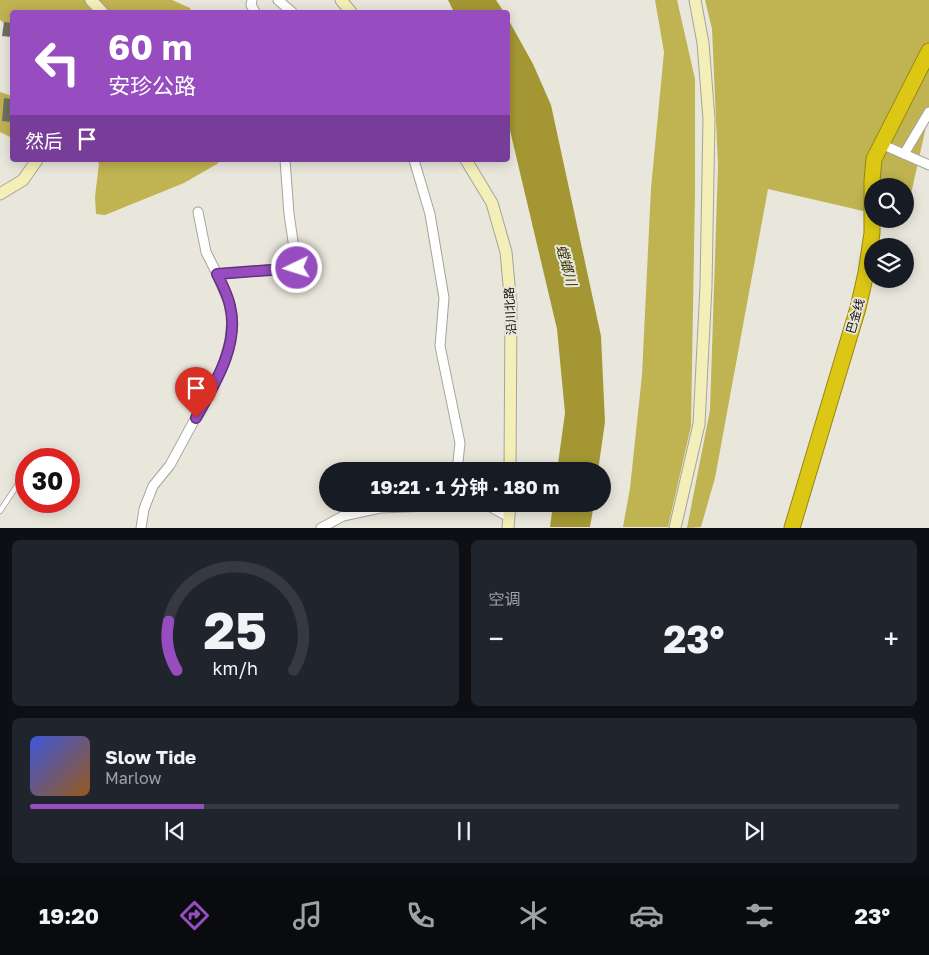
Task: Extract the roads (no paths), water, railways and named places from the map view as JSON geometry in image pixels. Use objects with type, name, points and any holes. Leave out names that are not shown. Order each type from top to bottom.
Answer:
[{"type":"highway","name":"巴金线","points":[[792,528],[858,308],[866,273],[872,233],[874,159],[929,51]]},
{"type":"main road","points":[[91,0],[100,10]]},
{"type":"main road","points":[[675,528],[699,424],[706,286],[709,119],[703,43],[695,0]]},
{"type":"main road","points":[[0,194],[23,180],[36,162]]},
{"type":"main road","name":"沿川北路","points":[[467,162],[492,203],[506,252],[511,306],[510,462]]},
{"type":"street","points":[[278,0],[290,10]]},
{"type":"street","points":[[904,154],[929,112]]},
{"type":"street","points":[[881,144],[929,165]]},
{"type":"street","points":[[217,274],[297,268],[289,214],[285,162]]},
{"type":"street","points":[[415,162],[430,214],[444,298],[440,346],[460,443],[458,462]]},
{"type":"street","points":[[141,528],[144,509],[153,486],[170,465],[221,371],[230,342],[232,318],[230,305],[206,252],[198,212]]},
{"type":"street","points":[[321,528],[343,516],[362,512]]},
{"type":"street","points":[[495,512],[509,522]]},
{"type":"lane","points":[[0,511],[15,489]]},
{"type":"water","points":[[448,0],[496,0],[503,10],[453,10]]},
{"type":"water","name":"螳螂川","points":[[510,23],[533,64],[551,105],[601,336],[605,422],[599,462],[558,462],[565,413],[557,329],[510,130]]},
{"type":"water","points":[[552,512],[593,512],[590,527],[550,527]]}]
